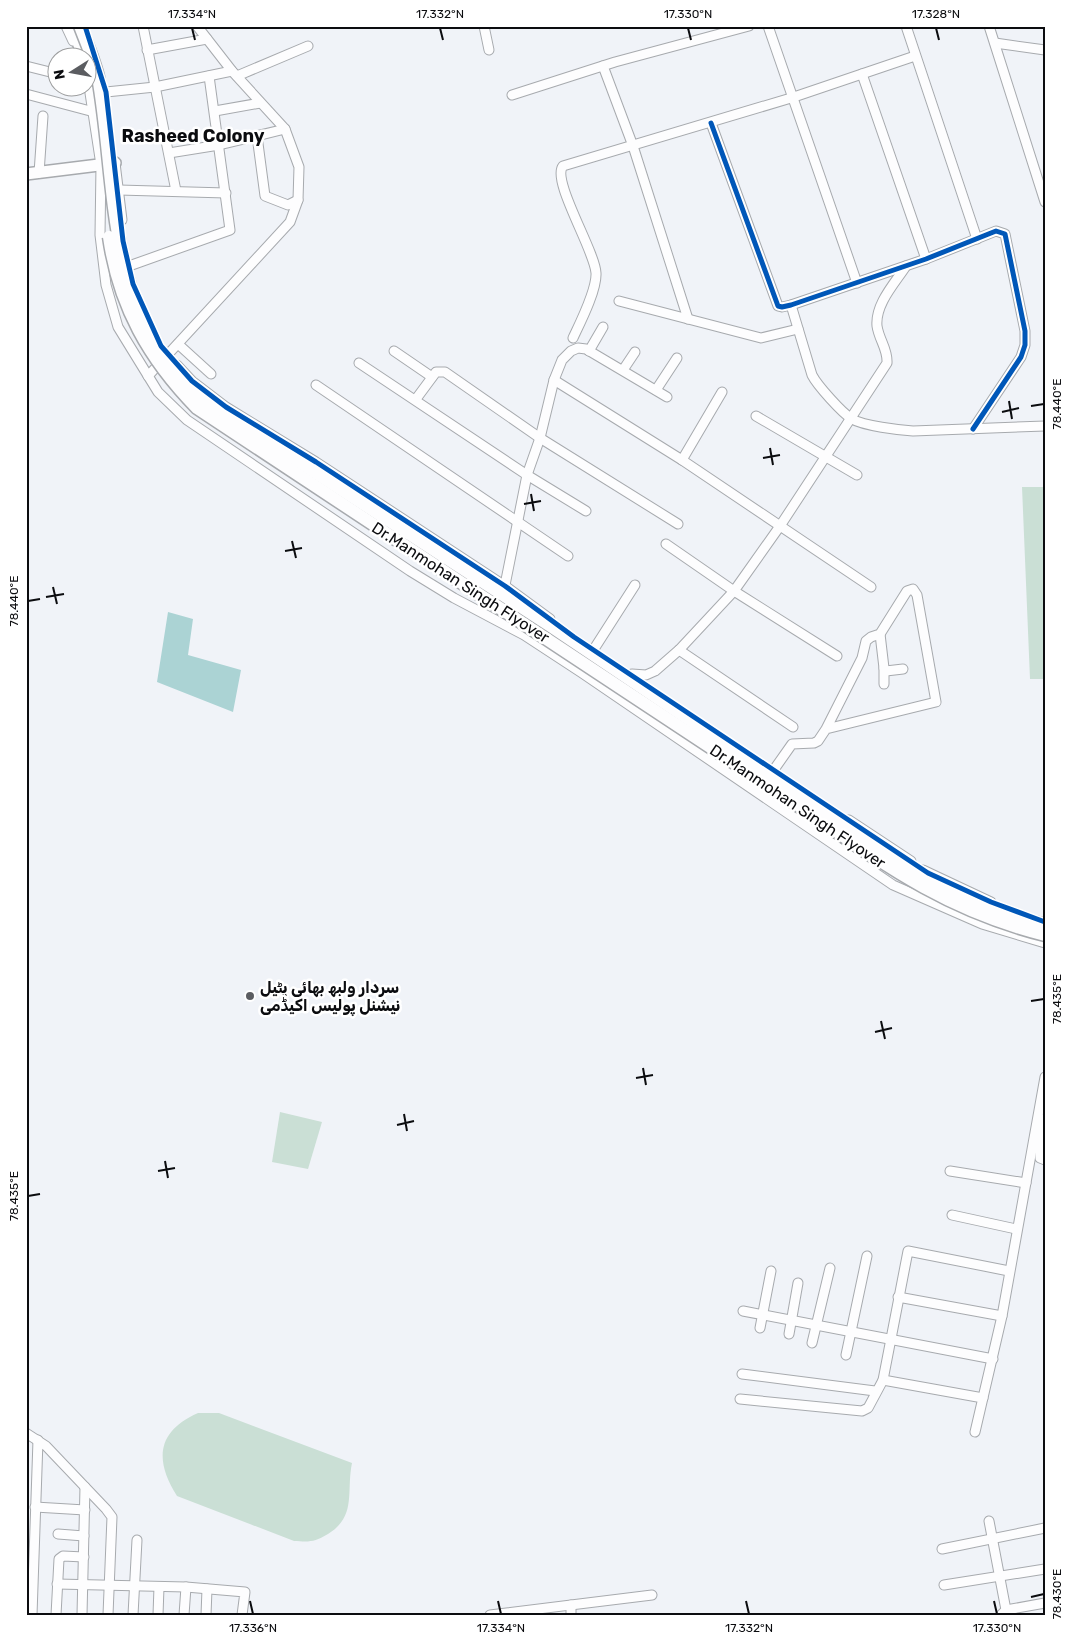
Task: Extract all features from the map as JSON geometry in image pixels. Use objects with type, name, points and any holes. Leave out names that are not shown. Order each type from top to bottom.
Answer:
[{"type":"highway","points":[[73,26],[81,48]]},
{"type":"highway","name":"Dr.Manmohan Singh Flyover","points":[[80,26],[97,74],[120,251],[134,296],[163,358],[201,398],[552,628],[921,876],[976,904],[1014,918],[1045,924]]},
{"type":"highway","name":"Dr.Manmohan Singh Flyover","points":[[95,98],[98,112],[106,220],[113,267],[135,324],[152,356],[164,373],[197,408],[929,892],[967,910],[1008,926],[1045,935]]},
{"type":"main road","points":[[26,174],[115,163]]},
{"type":"street","points":[[66,26],[76,48]]},
{"type":"street","points":[[85,26],[106,92],[119,190],[123,241],[129,266],[148,319],[168,356],[192,380],[226,407],[316,462],[505,586],[594,650],[632,674],[775,773],[928,873],[1045,924]]},
{"type":"street","points":[[143,26],[176,191]]},
{"type":"street","points":[[148,376],[290,222],[298,200],[299,168],[285,129],[234,74],[197,26]]},
{"type":"street","points":[[484,26],[489,50]]},
{"type":"street","points":[[512,95],[603,66],[749,26]]},
{"type":"street","points":[[768,26],[791,98],[857,283]]},
{"type":"street","points":[[906,26],[977,239]]},
{"type":"street","points":[[989,26],[1045,202]]},
{"type":"street","points":[[147,50],[206,39]]},
{"type":"street","points":[[995,43],[1045,50]]},
{"type":"street","points":[[106,92],[155,87],[209,76],[234,74],[308,46]]},
{"type":"street","points":[[573,338],[586,311],[597,274],[589,246],[565,196],[560,168],[791,98],[915,56]]},
{"type":"street","points":[[26,66],[48,72]]},
{"type":"street","points":[[603,66],[633,146],[688,319]]},
{"type":"street","points":[[862,74],[926,259]]},
{"type":"street","points":[[129,266],[230,230],[209,76]]},
{"type":"street","points":[[26,94],[94,112]]},
{"type":"street","points":[[91,98],[101,165],[100,235],[106,285],[118,327],[158,392],[203,432],[302,496],[410,571],[533,640],[893,885],[982,924],[1045,943]]},
{"type":"street","points":[[215,111],[260,103]]},
{"type":"street","points":[[39,173],[43,116]]},
{"type":"street","points":[[711,123],[775,302],[782,307],[926,259],[996,231],[1005,234],[1025,331],[1025,345],[1021,357],[974,429]]},
{"type":"street","points":[[169,153],[218,145],[285,129]]},
{"type":"street","points":[[257,136],[265,196],[288,205],[298,200]]},
{"type":"street","points":[[119,190],[226,192]]},
{"type":"street","points":[[632,674],[646,675],[655,671],[679,650],[734,591],[852,419],[887,363],[887,354],[877,325],[878,316],[881,306],[906,266]]},
{"type":"street","points":[[619,301],[761,338],[798,329]]},
{"type":"street","points":[[791,305],[817,384],[852,419],[894,430],[1045,426]]},
{"type":"street","points":[[590,351],[603,327]]},
{"type":"street","points":[[178,344],[211,374]]},
{"type":"street","points":[[496,620],[505,586],[527,475],[540,438],[554,380],[562,360],[571,351],[578,348],[590,351],[667,397]]},
{"type":"street","points":[[394,352],[432,377]]},
{"type":"street","points":[[623,370],[635,352]]},
{"type":"street","points":[[656,390],[676,358]]},
{"type":"street","points":[[359,363],[416,399],[527,475],[586,511]]},
{"type":"street","points":[[416,399],[436,372],[444,372],[540,438],[678,524]]},
{"type":"street","points":[[554,380],[682,460],[871,587]]},
{"type":"street","points":[[316,385],[568,556]]},
{"type":"street","points":[[682,460],[722,392]]},
{"type":"street","points":[[756,416],[857,475]]},
{"type":"street","points":[[666,544],[734,591],[837,656]]},
{"type":"street","points":[[594,650],[635,585]]},
{"type":"street","points":[[760,796],[792,744],[814,743],[826,729],[862,658],[866,641],[880,634],[908,591],[913,589],[917,595],[936,702],[826,729]]},
{"type":"street","points":[[880,634],[884,684]]},
{"type":"street","points":[[679,650],[794,727]]},
{"type":"street","points":[[884,668],[886,671],[903,669]]},
{"type":"street","points":[[616,697],[632,674]]},
{"type":"street","points":[[711,762],[727,739]]},
{"type":"street","points":[[975,1432],[1002,1316],[1016,1229],[1042,1103],[1045,1077]]},
{"type":"street","points":[[1043,1118],[1040,1158],[1045,1160]]},
{"type":"street","points":[[950,1171],[1026,1183]]},
{"type":"street","points":[[952,1215],[1016,1229]]},
{"type":"street","points":[[740,1398],[856,1412],[868,1408],[883,1380],[908,1251],[1009,1271]]},
{"type":"street","points":[[846,1355],[867,1256]]},
{"type":"street","points":[[812,1343],[830,1268]]},
{"type":"street","points":[[760,1328],[771,1270]]},
{"type":"street","points":[[789,1334],[798,1283]]},
{"type":"street","points":[[898,1297],[1002,1316]]},
{"type":"street","points":[[742,1311],[993,1359]]},
{"type":"street","points":[[742,1374],[875,1392]]},
{"type":"street","points":[[883,1380],[982,1398]]},
{"type":"street","points":[[26,1433],[46,1446],[112,1517],[108,1615]]},
{"type":"street","points":[[32,1615],[38,1440]]},
{"type":"street","points":[[82,1615],[85,1487]]},
{"type":"street","points":[[35,1507],[85,1510]]},
{"type":"street","points":[[989,1521],[1004,1612],[1045,1603]]},
{"type":"street","points":[[942,1549],[1045,1528]]},
{"type":"street","points":[[58,1534],[84,1536]]},
{"type":"street","points":[[133,1615],[137,1540]]},
{"type":"street","points":[[56,1615],[60,1557],[84,1558]]},
{"type":"street","points":[[944,1585],[1045,1568]]},
{"type":"street","points":[[57,1584],[186,1587],[244,1592],[242,1615]]},
{"type":"street","points":[[158,1615],[159,1586]]},
{"type":"street","points":[[184,1615],[186,1587]]},
{"type":"street","points":[[206,1615],[207,1589]]},
{"type":"street","points":[[495,1614],[652,1594]]},
{"type":"street","points":[[571,1605],[571,1615]]},
{"type":"green space","points":[[1022,487],[1045,487],[1045,679],[1030,679]]},
{"type":"green space","points":[[280,1112],[322,1122],[308,1169],[272,1162]]},
{"type":"green space","points":[[198,1413],[219,1413],[352,1463],[349,1503],[343,1519],[337,1527],[316,1540],[294,1541],[177,1496],[165,1470],[164,1448],[167,1438],[174,1428]]},
{"type":"water","points":[[168,612],[193,619],[188,655],[241,670],[233,712],[157,682]]},
{"type":"cycle path","points":[[85,26],[106,92],[123,241],[133,284],[161,346],[192,381],[226,407],[316,462],[505,586],[574,637],[928,873],[991,902],[1045,922]]},
{"type":"cycle path","points":[[711,123],[778,306],[791,305],[926,259],[996,231],[1005,234],[1025,331],[1025,345],[1021,357],[973,429]]},
{"type":"place","name":"سردار ولبھ بھائی پٹیل نیشنل پولیس اکیڈمی","points":[[250,996]]},
{"type":"district","name":"Rasheed Colony","points":[[193,136]]}]
